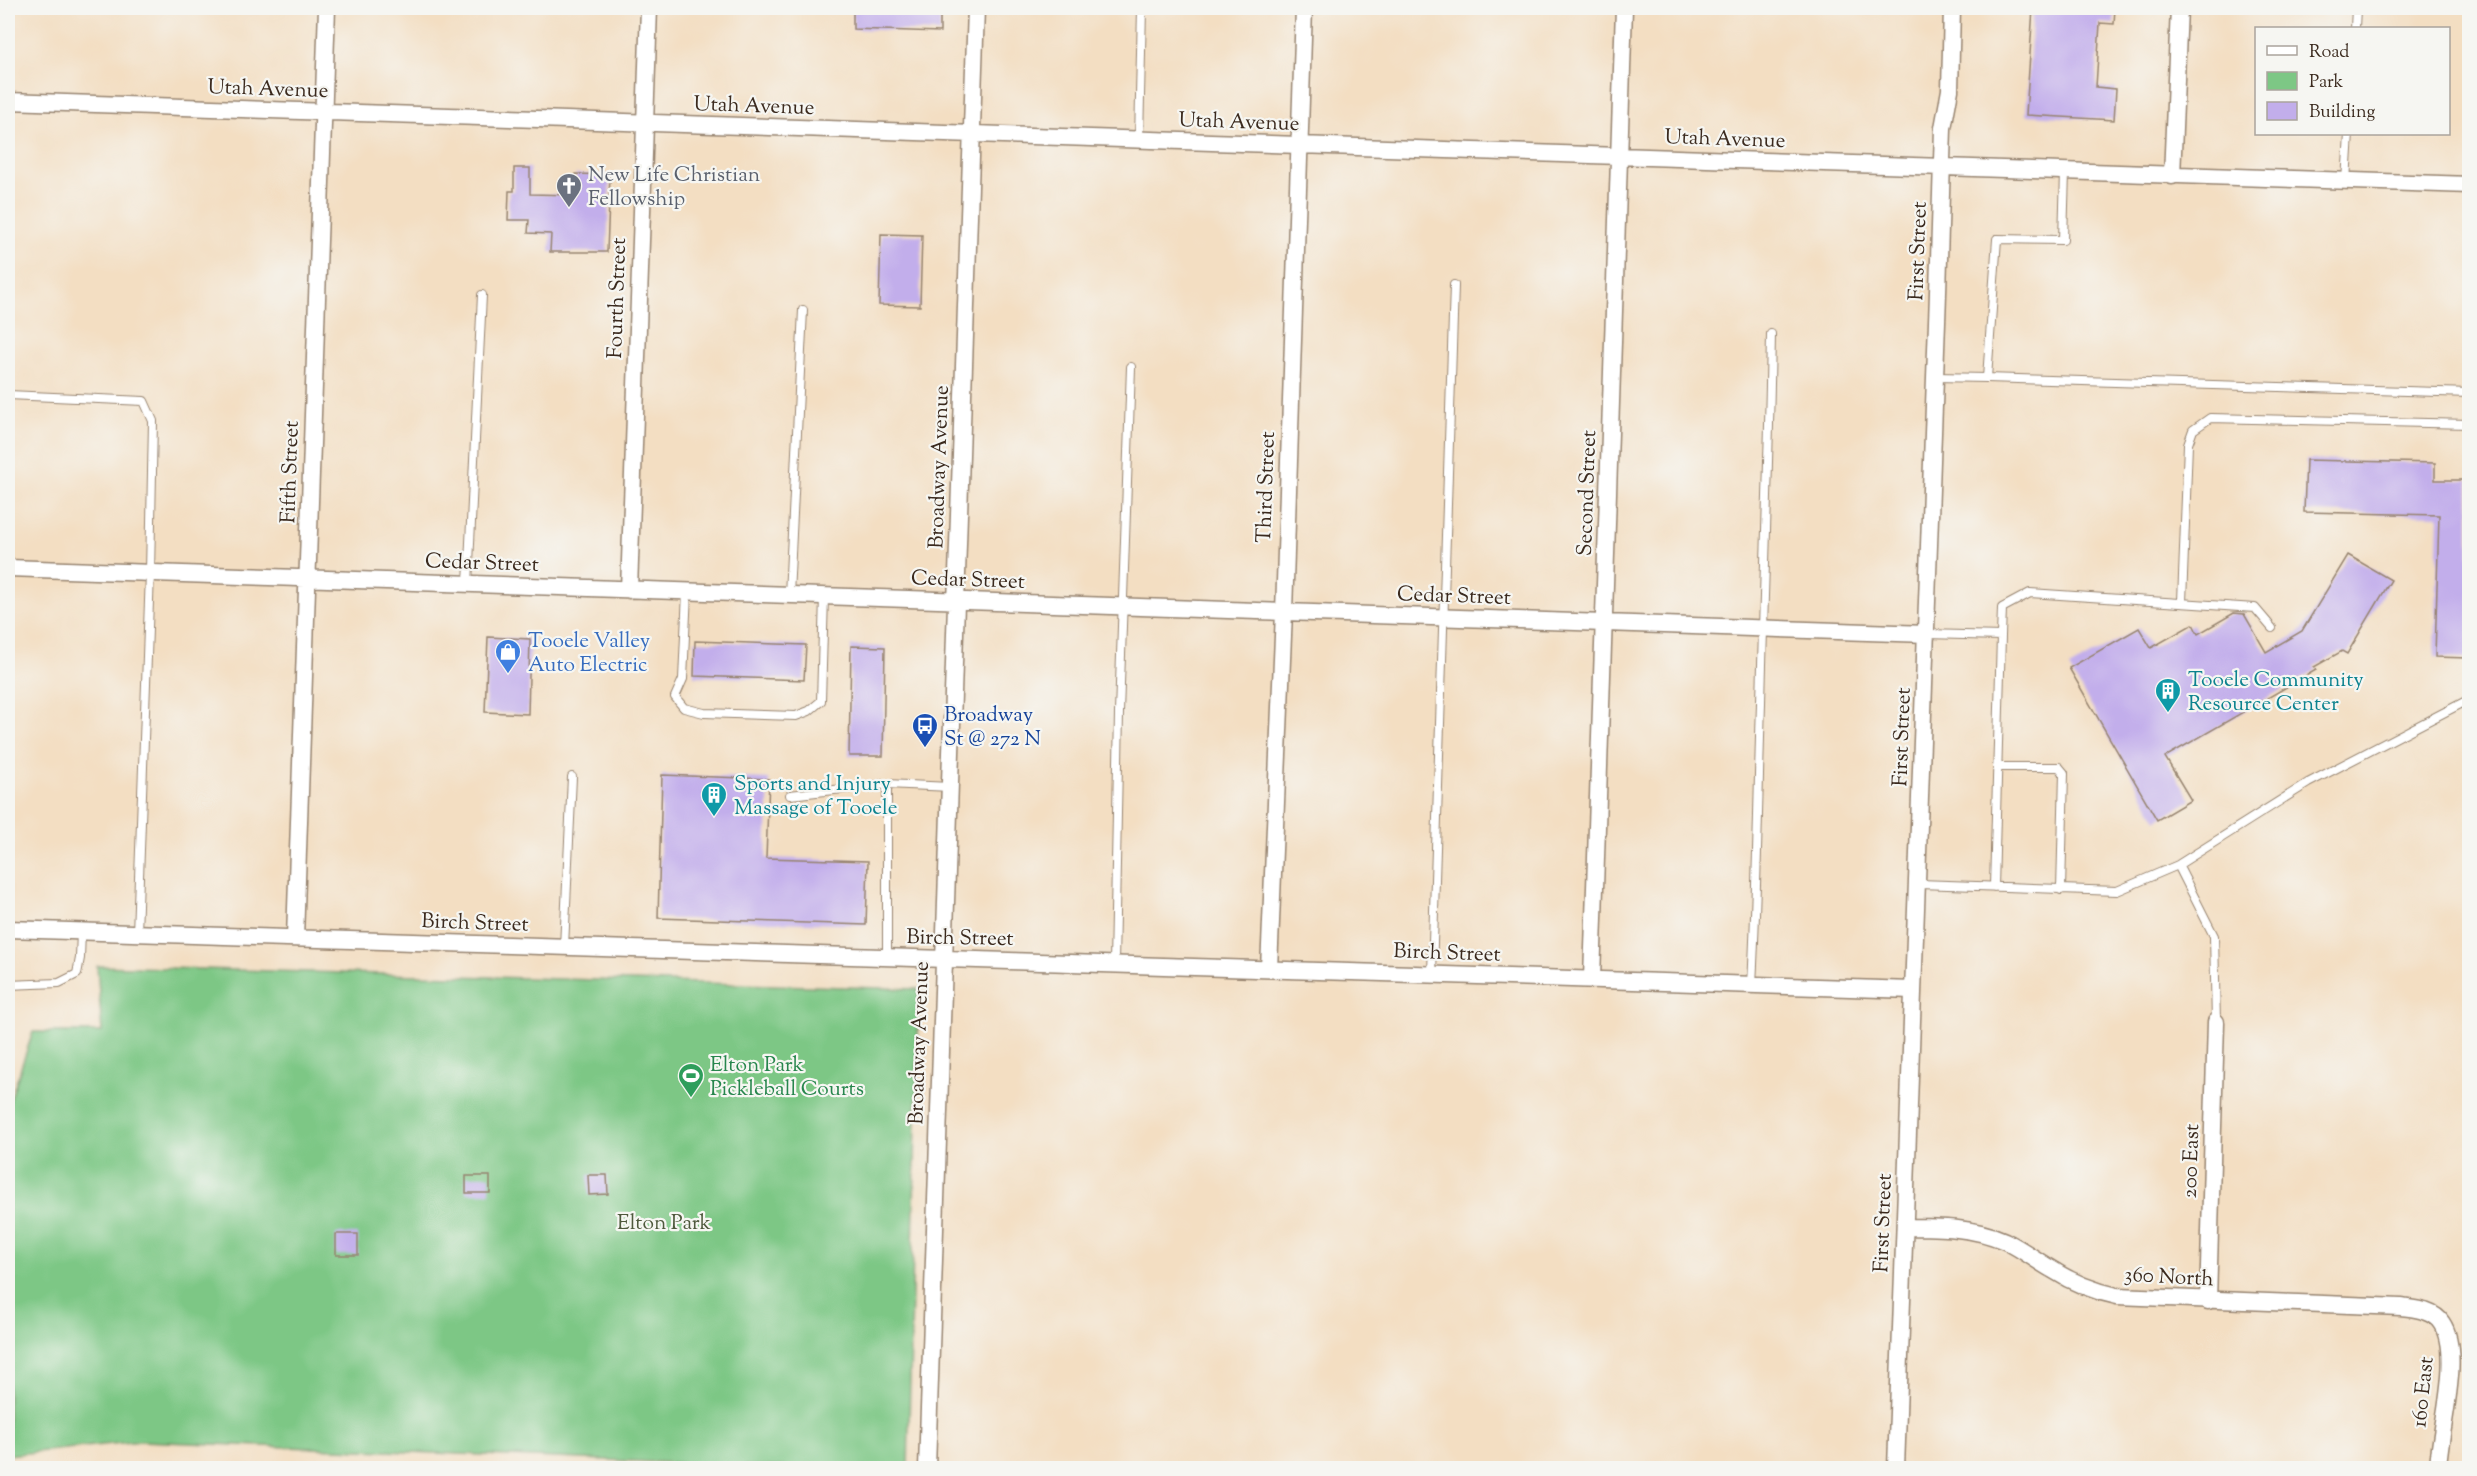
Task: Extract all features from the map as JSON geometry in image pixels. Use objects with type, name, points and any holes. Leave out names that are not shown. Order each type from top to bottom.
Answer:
[{"type":"street","name":"Fifth Street","points":[[295,938],[327,8]]},
{"type":"street","name":"Fourth Street","points":[[629,590],[649,8]]},
{"type":"street","name":"Broadway Avenue","points":[[927,1468],[976,8]]},
{"type":"street","name":"Third Street","points":[[1269,969],[1284,612],[1304,8]]},
{"type":"street","name":"Second Street","points":[[1592,979],[1624,8]]},
{"type":"street","name":"First Street","points":[[1896,1468],[1913,990],[1919,884],[1943,128],[1950,90],[1952,8]]},
{"type":"street","points":[[2172,176],[2179,8]]},
{"type":"street","name":"Utah Avenue","points":[[8,101],[2469,185]]},
{"type":"street","name":"Cedar Street","points":[[8,568],[1927,634]]},
{"type":"street","name":"Birch Street","points":[[8,929],[887,959],[944,958],[1913,990]]},
{"type":"street","name":"200 East","points":[[2208,1301],[2216,1022]]},
{"type":"street","name":"360 North","points":[[1905,1227],[1956,1228],[1990,1235],[2021,1249],[2086,1288],[2117,1296],[2401,1307],[2425,1310],[2442,1322]]},
{"type":"street","name":"160 East","points":[[2438,1468],[2440,1437],[2449,1387],[2450,1361],[2448,1341],[2442,1322]]},
{"type":"lane","points":[[1139,141],[1142,8]]},
{"type":"lane","points":[[2355,27],[2356,8]]},
{"type":"lane","points":[[2346,181],[2349,135]]},
{"type":"lane","points":[[1987,378],[1996,239],[2063,240],[2066,172]]},
{"type":"lane","points":[[1432,974],[1454,285]]},
{"type":"lane","points":[[468,584],[482,296]]},
{"type":"lane","points":[[789,595],[803,310]]},
{"type":"lane","points":[[1752,985],[1757,898],[1771,334]]},
{"type":"lane","points":[[1114,964],[1131,367]]},
{"type":"lane","points":[[1935,377],[2469,393]]},
{"type":"lane","points":[[8,395],[144,401],[153,421],[137,933]]},
{"type":"lane","points":[[2182,602],[2187,444],[2193,430],[2210,418],[2469,424]]},
{"type":"lane","points":[[687,592],[683,680],[675,697],[684,708],[704,713],[796,716],[809,711],[821,701],[824,597]]},
{"type":"lane","points":[[1994,887],[2002,608],[2030,593],[2182,602],[2255,608],[2272,628]]},
{"type":"lane","points":[[1927,634],[2001,636]]},
{"type":"lane","points":[[1919,884],[2117,891],[2178,865],[2308,783],[2469,699]]},
{"type":"lane","points":[[1997,767],[2059,767],[2064,773],[2061,890]]},
{"type":"lane","points":[[564,947],[572,777]]},
{"type":"lane","points":[[790,795],[887,784],[950,787]]},
{"type":"lane","points":[[887,784],[887,959]]},
{"type":"lane","points":[[2178,865],[2214,936],[2216,1022]]},
{"type":"lane","points":[[8,985],[58,983],[77,974],[81,931]]},
{"type":"green space","name":"Elton Park","points":[[97,966],[919,989],[908,1468],[799,1468],[141,1441],[8,1455],[8,1106],[33,1032],[102,1032]]},
{"type":"building","points":[[853,8],[940,8],[940,32],[853,29]]},
{"type":"building","points":[[2033,8],[2115,8],[2114,24],[2100,23],[2096,87],[2116,89],[2114,120],[2026,115]]},
{"type":"building","name":"New Life Christian Fellowship","points":[[514,168],[530,168],[530,194],[575,195],[576,174],[610,175],[607,252],[550,252],[551,234],[528,233],[529,220],[508,220],[509,191],[514,191]]},
{"type":"building","points":[[881,234],[922,235],[920,306],[879,305]]},
{"type":"building","points":[[2306,460],[2435,463],[2435,480],[2469,480],[2469,658],[2435,657],[2439,515],[2304,512]]},
{"type":"building","name":"Tooele Community Resource Center","points":[[2348,555],[2391,580],[2347,654],[2342,651],[2314,667],[2316,670],[2165,757],[2191,800],[2157,820],[2069,668],[2139,628],[2151,648],[2193,624],[2198,634],[2234,613],[2244,614],[2266,652],[2302,631]]},
{"type":"building","name":"Tooele Valley Auto Electric","points":[[488,637],[530,639],[528,714],[485,712]]},
{"type":"building","points":[[695,641],[806,645],[804,680],[694,676]]},
{"type":"building","points":[[851,646],[885,647],[883,756],[849,756]]},
{"type":"building","name":"Sports and Injury Massage of Tooele","points":[[662,775],[769,779],[766,858],[868,861],[866,925],[658,918]]},
{"type":"building","points":[[588,1175],[607,1175],[608,1194],[589,1195]]},
{"type":"building","points":[[466,1176],[490,1176],[490,1193],[466,1193]]},
{"type":"building","points":[[336,1234],[358,1234],[358,1255],[336,1255]]},
{"type":"place","name":"New Life Christian Fellowship","points":[[569,209]]},
{"type":"place","name":"Tooele Valley Auto Electric","points":[[508,675]]},
{"type":"place","name":"Tooele Community Resource Center","points":[[2168,714]]},
{"type":"place","name":"Broadway St @ 272 N","points":[[925,749]]},
{"type":"place","name":"Sports and Injury Massage of Tooele","points":[[714,818]]},
{"type":"place","name":"Elton Park Pickleball Courts","points":[[691,1099]]}]
